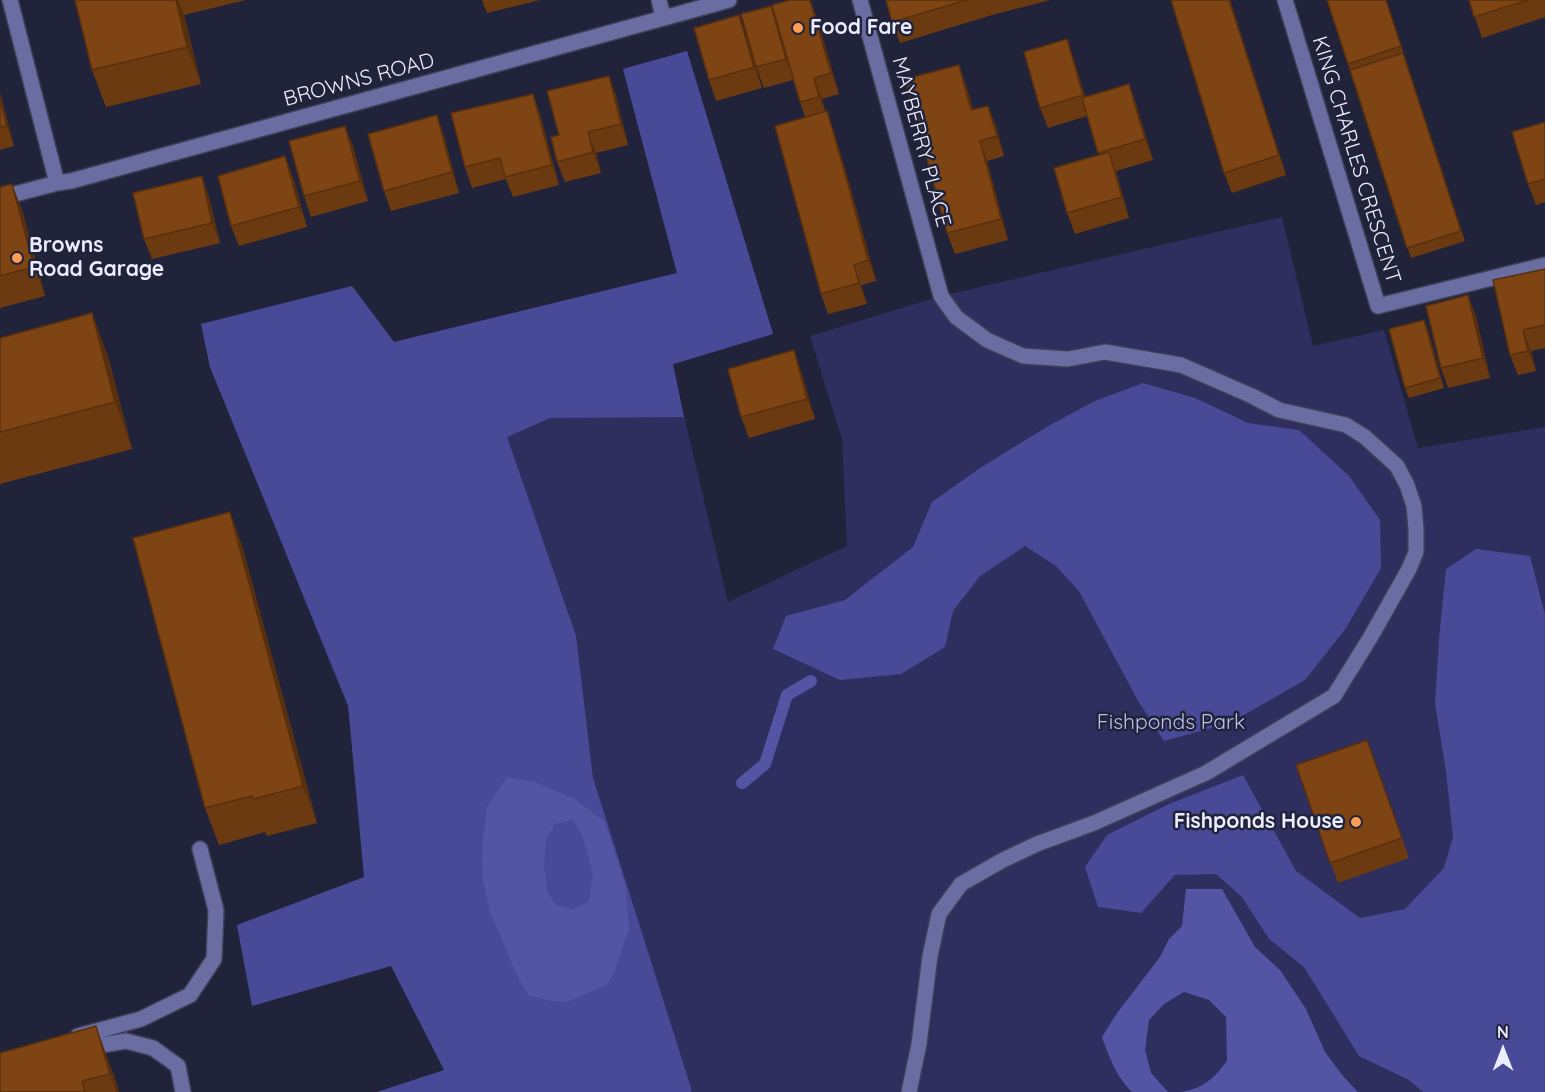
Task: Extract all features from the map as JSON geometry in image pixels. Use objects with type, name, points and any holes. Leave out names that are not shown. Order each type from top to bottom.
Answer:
[{"type":"street","points":[[10,0],[57,183]]},
{"type":"street","points":[[659,0],[663,17]]},
{"type":"street","name":"BROWNS ROAD","points":[[0,198],[71,181],[729,0]]},
{"type":"street","name":"MAYBERRY PLACE","points":[[860,0],[941,296],[956,316],[987,340],[1023,356],[1068,359],[1105,352],[1181,364],[1279,410],[1346,425],[1365,437],[1397,466],[1414,506],[1416,529],[1416,552],[1409,569],[1334,696],[1206,773],[1094,823],[1037,844],[961,884],[939,914],[930,956],[919,1044],[909,1092]]},
{"type":"street","name":"KING CHARLES CRESCENT","points":[[1285,0],[1378,306],[1545,265]]},
{"type":"street","points":[[183,1092],[178,1066],[153,1048],[126,1041],[67,1045],[141,1019],[190,995],[214,959],[216,910],[200,849]]},
{"type":"green space","name":"Fishponds Park","points":[[687,51],[773,334],[672,365],[728,602],[847,546],[842,440],[810,336],[941,296],[1282,217],[1313,346],[1384,330],[1418,448],[1545,427],[1545,1092],[512,1092],[432,915],[210,367],[201,324],[352,286],[394,342],[677,273],[623,69]]},
{"type":"green space","points":[[687,51],[773,334],[673,364],[684,417],[550,418],[507,437],[576,636],[593,778],[691,1092],[377,1092],[444,1070],[391,966],[252,1006],[237,925],[364,877],[348,705],[210,367],[201,324],[352,286],[394,342],[677,273],[623,69]]},
{"type":"green space","points":[[1143,383],[1195,398],[1248,423],[1299,430],[1349,476],[1380,520],[1381,568],[1346,628],[1305,680],[1230,723],[1164,741],[1137,699],[1079,591],[1056,566],[1025,546],[980,576],[953,611],[945,647],[901,674],[840,680],[773,649],[786,616],[845,600],[913,547],[932,502],[980,468],[1050,425],[1095,401]]},
{"type":"green space","points":[[1476,549],[1530,556],[1545,615],[1545,1092],[1423,1092],[1409,1080],[1359,1056],[1304,967],[1269,939],[1242,897],[1216,874],[1175,875],[1141,913],[1098,907],[1085,867],[1107,835],[1169,804],[1243,775],[1296,871],[1360,918],[1405,909],[1444,868],[1453,837],[1446,771],[1435,704],[1439,639],[1446,569]]},
{"type":"shaded area","points":[[507,777],[534,782],[575,799],[605,822],[625,885],[629,929],[614,973],[607,985],[567,1002],[528,995],[515,971],[490,912],[482,876],[487,807]],"holes":[[[573,820],[582,834],[593,873],[589,901],[573,910],[555,904],[548,893],[544,867],[546,841],[554,824]]]},
{"type":"shaded area","points":[[1186,889],[1222,889],[1255,947],[1280,970],[1306,1009],[1325,1052],[1358,1092],[1181,1092],[1207,1082],[1227,1061],[1226,1017],[1209,1000],[1184,992],[1164,1004],[1149,1020],[1145,1050],[1151,1073],[1168,1092],[1132,1092],[1114,1067],[1102,1037],[1117,1013],[1160,957],[1169,939],[1182,926]]},
{"type":"building","points":[[75,0],[176,0],[187,47],[92,70]]},
{"type":"building","points":[[790,0],[810,0],[831,73],[814,78],[819,97],[800,102],[772,5]]},
{"type":"building","points":[[886,0],[967,0],[892,22]]},
{"type":"building","points":[[1171,0],[1229,0],[1279,155],[1224,173]]},
{"type":"building","points":[[1327,0],[1386,0],[1401,46],[1348,64]]},
{"type":"building","points":[[1469,0],[1528,0],[1474,17]]},
{"type":"building","points":[[771,6],[786,59],[756,67],[741,14]]},
{"type":"building","points":[[739,15],[754,67],[709,80],[694,28]]},
{"type":"building","points":[[1067,39],[1083,95],[1040,108],[1024,52]]},
{"type":"building","points":[[1403,53],[1461,231],[1407,248],[1350,70]]},
{"type":"building","points":[[959,65],[971,110],[988,106],[997,136],[980,141],[1001,219],[947,233],[905,79]]},
{"type":"building","points":[[609,76],[621,124],[588,132],[593,152],[557,162],[551,137],[559,135],[547,91]]},
{"type":"building","points":[[1129,84],[1145,139],[1098,153],[1082,98]]},
{"type":"building","points":[[533,94],[552,165],[505,177],[500,158],[465,167],[451,113]]},
{"type":"building","points":[[0,100],[7,126],[0,127]]},
{"type":"building","points":[[827,111],[868,260],[854,265],[859,283],[821,294],[775,126]]},
{"type":"building","points":[[437,115],[452,172],[384,191],[368,134]]},
{"type":"building","points":[[1545,122],[1545,179],[1528,184],[1512,132]]},
{"type":"building","points":[[345,126],[360,181],[304,196],[289,141]]},
{"type":"building","points":[[1109,152],[1122,197],[1067,213],[1054,168]]},
{"type":"building","points":[[285,156],[299,207],[231,226],[218,176]]},
{"type":"building","points":[[202,176],[212,223],[144,239],[133,193]]},
{"type":"building","points":[[12,184],[34,267],[0,276],[0,187]]},
{"type":"building","points":[[1545,269],[1545,325],[1523,330],[1528,351],[1510,355],[1493,280]]},
{"type":"building","points":[[1468,295],[1483,358],[1441,368],[1426,306]]},
{"type":"building","points":[[92,313],[115,402],[0,432],[0,338]]},
{"type":"building","points":[[1424,320],[1440,378],[1405,388],[1389,329]]},
{"type":"building","points":[[794,350],[807,399],[741,417],[728,369]]},
{"type":"building","points":[[230,512],[303,786],[205,808],[133,538]]},
{"type":"building","name":"Fishponds House","points":[[1367,740],[1402,838],[1330,863],[1296,765]]},
{"type":"building","points":[[96,1026],[110,1074],[82,1081],[85,1092],[0,1092],[0,1053]]},
{"type":"waterway","points":[[742,783],[765,764],[787,695],[811,681]]},
{"type":"place","name":"Food Fare","points":[[798,28]]},
{"type":"place","name":"Browns Road Garage","points":[[17,258]]},
{"type":"place","name":"Fishponds House","points":[[1356,822]]}]
